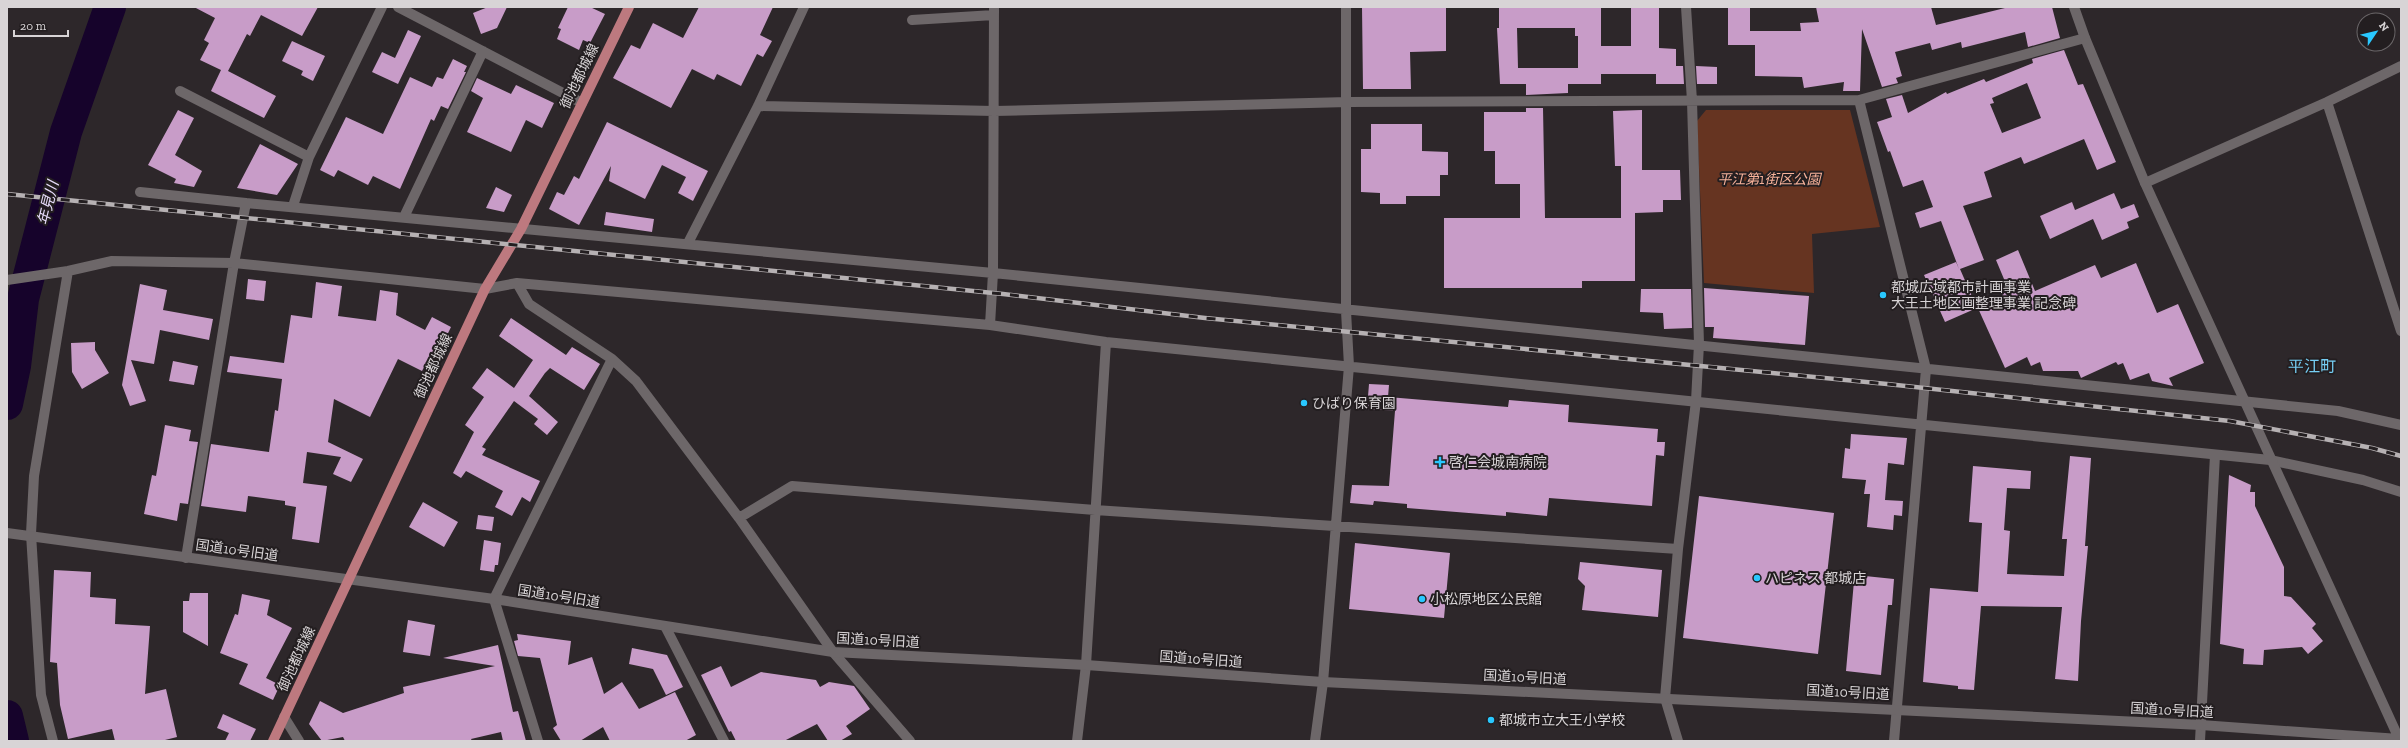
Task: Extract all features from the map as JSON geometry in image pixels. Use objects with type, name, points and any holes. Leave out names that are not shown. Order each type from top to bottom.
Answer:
[{"type":"main road","name":"御池都城線","points":[[273,741],[485,289],[521,229],[629,7]]},
{"type":"street","points":[[293,206],[309,157],[382,7]]},
{"type":"street","points":[[398,7],[582,103]]},
{"type":"street","points":[[688,243],[758,106],[804,7]]},
{"type":"street","points":[[1315,741],[1323,682],[1337,527],[1349,366],[1346,310],[1348,102],[1346,7]]},
{"type":"street","points":[[1678,741],[1665,698],[1678,549],[1696,401],[1699,344],[1692,101],[1686,7]]},
{"type":"street","points":[[2074,7],[2084,38],[2144,183],[2270,460],[2400,739]]},
{"type":"street","points":[[912,20],[994,11],[993,273],[990,325]]},
{"type":"street","points":[[758,106],[994,111],[1348,102],[1860,100],[2084,38]]},
{"type":"street","points":[[404,217],[483,51]]},
{"type":"street","points":[[2144,183],[2327,102],[2401,66]]},
{"type":"street","points":[[180,91],[309,157]]},
{"type":"street","points":[[1860,100],[1926,370],[1894,741]]},
{"type":"street","points":[[2327,102],[2401,331]]},
{"type":"street","points":[[140,192],[521,229],[688,243],[1346,310],[1699,344],[1926,370],[2338,411],[2401,425]]},
{"type":"street","points":[[186,558],[234,263],[246,202]]},
{"type":"street","points":[[7,280],[68,271],[112,261],[234,263],[485,289],[517,283],[990,325],[1106,342],[1922,423],[2270,460],[2401,493]]},
{"type":"street","points":[[53,741],[41,695],[31,534],[34,476],[68,271]]},
{"type":"street","points":[[517,283],[529,304],[612,359],[636,381],[739,518],[833,652],[910,741]]},
{"type":"street","points":[[1077,741],[1086,665],[1106,342]]},
{"type":"street","points":[[538,741],[494,599],[612,359]]},
{"type":"street","points":[[2200,741],[2215,455]]},
{"type":"street","points":[[739,518],[792,486],[1095,510],[1678,549]]},
{"type":"street","name":"国道10号旧道","points":[[7,532],[31,534],[186,558],[494,599],[666,628],[833,652],[1086,665],[1323,682],[2201,725],[2400,739]]},
{"type":"street","points":[[666,628],[724,741]]},
{"type":"street","points":[[284,717],[299,741]]},
{"type":"green space","name":"平江第1街区公園","points":[[1706,110],[1850,110],[1880,227],[1812,234],[1814,293],[1704,283],[1697,121]]},
{"type":"building","points":[[194,7],[318,7],[302,36],[261,15],[250,36],[247,34],[228,71],[276,96],[264,118],[211,91],[221,70],[200,60],[209,43],[204,40],[215,18]]},
{"type":"building","points":[[488,7],[507,7],[497,28],[481,34],[473,13]]},
{"type":"building","points":[[568,7],[590,7],[605,14],[590,43],[583,40],[579,50],[557,39],[561,29],[558,28]]},
{"type":"building","points":[[699,7],[773,7],[760,35],[772,41],[763,57],[757,54],[741,86],[717,74],[714,80],[692,69],[671,108],[613,78],[631,45],[640,49],[653,23],[683,38]]},
{"type":"building","points":[[1362,7],[1446,7],[1446,51],[1410,52],[1411,89],[1363,89]]},
{"type":"building","points":[[1499,7],[1601,7],[1601,46],[1631,46],[1631,7],[1659,7],[1659,48],[1676,49],[1676,66],[1683,66],[1684,84],[1656,84],[1656,74],[1601,74],[1601,84],[1568,84],[1568,93],[1526,95],[1526,84],[1500,84],[1497,28],[1499,28]],"holes":[[[1517,28],[1575,28],[1575,36],[1578,36],[1578,68],[1518,68]]]},
{"type":"building","points":[[1728,7],[1750,7],[1750,31],[1801,31],[1800,23],[1819,22],[1816,7],[1931,7],[1936,25],[2009,7],[2052,7],[2060,38],[2028,47],[2025,32],[1962,48],[1961,42],[1932,50],[1930,43],[1895,52],[1902,76],[1896,78],[1898,83],[1882,87],[1862,29],[1860,91],[1843,91],[1844,82],[1804,88],[1802,77],[1755,76],[1755,45],[1728,45]]},
{"type":"building","points":[[408,30],[421,36],[398,84],[372,72],[382,52],[395,58]]},
{"type":"building","points":[[292,41],[325,56],[313,81],[301,75],[303,71],[282,61]]},
{"type":"building","points":[[2064,50],[2078,85],[2083,84],[2116,162],[2097,170],[2084,139],[2024,164],[2021,157],[1984,172],[1992,197],[1963,206],[1984,260],[1960,269],[1977,308],[1945,322],[1924,275],[1956,262],[1959,269],[1941,221],[1920,228],[1915,213],[1933,207],[1923,180],[1903,187],[1890,151],[1888,152],[1877,122],[1892,117],[1886,99],[1902,95],[1908,113],[1946,92],[1947,94],[1984,79],[1986,82],[2033,63],[2032,59]],"holes":[[[2027,83],[2041,118],[2002,133],[1990,104],[1994,103],[1992,98]]]},
{"type":"building","points":[[453,59],[467,66],[464,72],[466,72],[448,109],[441,106],[434,121],[431,119],[400,189],[373,176],[368,185],[338,170],[334,177],[320,170],[346,117],[383,134],[410,77],[432,87],[437,77],[443,79]]},
{"type":"building","points":[[1696,66],[1717,67],[1717,84],[1697,84]]},
{"type":"building","points":[[477,78],[511,94],[516,85],[554,103],[542,128],[526,120],[511,152],[467,132],[483,98],[471,91]]},
{"type":"building","points":[[1526,108],[1543,108],[1545,218],[1621,218],[1621,166],[1615,166],[1613,111],[1642,110],[1642,170],[1680,170],[1681,200],[1663,200],[1663,212],[1635,213],[1635,281],[1582,281],[1582,288],[1444,288],[1444,218],[1520,218],[1520,184],[1495,184],[1495,151],[1484,151],[1484,112],[1526,112]]},
{"type":"building","points":[[178,110],[194,118],[175,155],[202,171],[194,187],[174,183],[176,179],[148,165]]},
{"type":"building","points":[[607,122],[708,171],[693,201],[678,193],[686,177],[662,165],[645,199],[609,181],[611,166],[579,225],[549,209],[557,192],[564,195],[574,176],[579,179]]},
{"type":"building","points":[[1371,124],[1422,124],[1422,151],[1448,152],[1448,175],[1440,175],[1440,196],[1406,196],[1406,204],[1380,204],[1380,193],[1361,192],[1361,149],[1371,149]]},
{"type":"building","points":[[260,144],[298,164],[277,195],[237,188]]},
{"type":"building","points":[[496,187],[512,195],[504,212],[486,208]]},
{"type":"building","points":[[2114,193],[2121,209],[2134,204],[2139,217],[2127,222],[2129,228],[2102,240],[2093,219],[2050,239],[2040,216],[2072,202],[2075,210]]},
{"type":"building","points":[[606,212],[654,219],[652,232],[604,225]]},
{"type":"building","points":[[2018,250],[2035,291],[2095,265],[2101,278],[2136,263],[2157,313],[2178,304],[2204,363],[2169,378],[2173,386],[2152,381],[2149,373],[2130,380],[2123,363],[2118,365],[2116,362],[2081,378],[2078,371],[2043,371],[2040,362],[2031,366],[2027,357],[2005,368],[1977,306],[2009,291],[1996,260]]},
{"type":"building","points":[[248,279],[266,281],[264,301],[246,299]]},
{"type":"building","points":[[316,282],[342,286],[338,316],[376,321],[380,290],[398,293],[396,315],[425,330],[432,317],[451,327],[437,356],[431,354],[422,371],[398,359],[370,417],[334,399],[328,442],[363,459],[351,482],[333,474],[341,457],[307,452],[303,483],[327,486],[319,543],[292,539],[296,507],[285,505],[285,501],[248,496],[246,512],[201,506],[211,444],[269,452],[275,410],[278,411],[282,379],[227,372],[230,356],[284,363],[291,315],[312,318]]},
{"type":"building","points":[[140,284],[167,290],[163,310],[213,319],[209,340],[160,330],[154,364],[131,360],[146,401],[130,406],[122,385]]},
{"type":"building","points":[[1704,288],[1809,296],[1805,345],[1713,338],[1714,327],[1705,327]]},
{"type":"building","points":[[1641,289],[1691,289],[1692,328],[1664,329],[1663,313],[1640,312]]},
{"type":"building","points":[[511,318],[566,355],[572,347],[600,364],[584,390],[550,368],[545,373],[529,396],[558,422],[547,435],[534,424],[538,419],[514,401],[482,447],[486,449],[482,455],[540,481],[530,502],[522,497],[512,516],[495,507],[503,491],[466,471],[461,478],[453,473],[474,432],[465,425],[484,397],[472,388],[487,368],[514,388],[533,360],[499,336]]},
{"type":"building","points":[[95,342],[95,350],[109,373],[82,389],[72,372],[71,343]]},
{"type":"building","points":[[173,361],[198,366],[194,385],[169,381]]},
{"type":"building","points":[[1369,384],[1389,385],[1388,397],[1508,407],[1509,400],[1569,405],[1568,422],[1658,429],[1657,442],[1665,442],[1664,456],[1656,455],[1652,506],[1549,498],[1547,516],[1506,512],[1506,516],[1407,508],[1407,504],[1374,501],[1373,505],[1350,503],[1352,485],[1389,486],[1395,411],[1367,409]]},
{"type":"building","points":[[165,425],[191,430],[189,441],[198,442],[188,504],[180,503],[177,521],[144,514],[152,475],[156,476]]},
{"type":"building","points":[[1851,434],[1907,438],[1904,465],[1888,463],[1885,500],[1903,501],[1902,516],[1894,515],[1893,530],[1867,527],[1870,494],[1864,494],[1866,480],[1842,478],[1845,448],[1850,449]]},
{"type":"building","points":[[2070,456],[2091,458],[2085,546],[2088,546],[2081,621],[2078,681],[2055,679],[2062,607],[1981,606],[1974,690],[1958,689],[1958,686],[1923,682],[1930,588],[1978,592],[1982,523],[1969,522],[1973,466],[2031,471],[2030,489],[2007,488],[2004,530],[2010,531],[2007,574],[2064,576],[2067,539],[2062,539]]},
{"type":"building","points":[[2229,475],[2251,485],[2250,492],[2255,492],[2255,506],[2284,567],[2284,596],[2291,597],[2316,624],[2312,628],[2323,641],[2308,654],[2302,647],[2264,650],[2263,665],[2243,664],[2244,649],[2220,644]]},
{"type":"building","points":[[1699,496],[1834,513],[1818,654],[1683,638]]},
{"type":"building","points":[[423,502],[458,522],[444,547],[409,527]]},
{"type":"building","points":[[478,515],[494,517],[492,531],[476,529]]},
{"type":"building","points":[[484,540],[501,543],[498,565],[495,565],[494,572],[480,570]]},
{"type":"building","points":[[1355,543],[1450,553],[1444,618],[1349,609]]},
{"type":"building","points":[[1580,562],[1662,570],[1658,617],[1582,610],[1585,586],[1578,579]]},
{"type":"building","points":[[54,570],[91,572],[90,597],[116,599],[115,624],[150,626],[145,694],[166,689],[177,737],[161,741],[115,741],[112,729],[68,739],[60,705],[57,663],[50,662]]},
{"type":"building","points":[[1865,576],[1894,579],[1892,605],[1888,605],[1881,675],[1846,671],[1854,581],[1864,581]]},
{"type":"building","points":[[190,593],[208,593],[208,646],[183,632],[183,601],[189,601]]},
{"type":"building","points":[[242,594],[270,600],[267,615],[292,628],[266,678],[280,685],[273,700],[239,684],[248,664],[220,653],[235,614],[238,615]]},
{"type":"building","points":[[408,620],[435,625],[430,656],[403,652]]},
{"type":"building","points":[[517,634],[571,641],[568,665],[592,657],[604,694],[622,682],[639,709],[675,692],[696,735],[685,741],[610,741],[603,727],[580,741],[561,741],[553,728],[557,725],[540,658],[518,656],[514,641],[518,640]]},
{"type":"building","points":[[498,645],[513,712],[518,711],[526,741],[503,741],[501,732],[471,739],[472,741],[345,741],[343,737],[322,741],[309,724],[320,701],[343,713],[404,693],[403,687],[495,666],[443,658]]},
{"type":"building","points":[[632,648],[667,655],[683,687],[666,695],[653,669],[629,664]]},
{"type":"building","points":[[721,666],[731,687],[761,672],[816,680],[820,687],[829,682],[854,686],[870,709],[846,726],[852,734],[840,741],[828,741],[817,724],[784,741],[736,741],[731,731],[729,732],[701,675]]},
{"type":"building","points":[[223,714],[256,729],[250,741],[225,741],[229,733],[217,728]]},
{"type":"waterway","name":"年見川","points":[[7,404],[15,366],[23,299],[66,132],[110,7]]},
{"type":"waterway","name":"年見川","points":[[7,716],[13,741]]},
{"type":"railway","points":[[7,194],[1003,294],[1205,318],[1887,384],[2230,421],[2372,448],[2401,456]]},
{"type":"place","name":"都城広域都市計画事業 大王土地区画整理事業 記念碑","points":[[1883,295]]},
{"type":"place","name":"ひばり保育園","points":[[1304,403]]},
{"type":"place","name":"啓仁会城南病院","points":[[1440,462]]},
{"type":"place","name":"ハピネス 都城店","points":[[1757,578]]},
{"type":"place","name":"小松原地区公民館","points":[[1422,599]]},
{"type":"place","name":"都城市立大王小学校","points":[[1491,720]]},
{"type":"district","name":"平江町","points":[[2312,366]]}]
